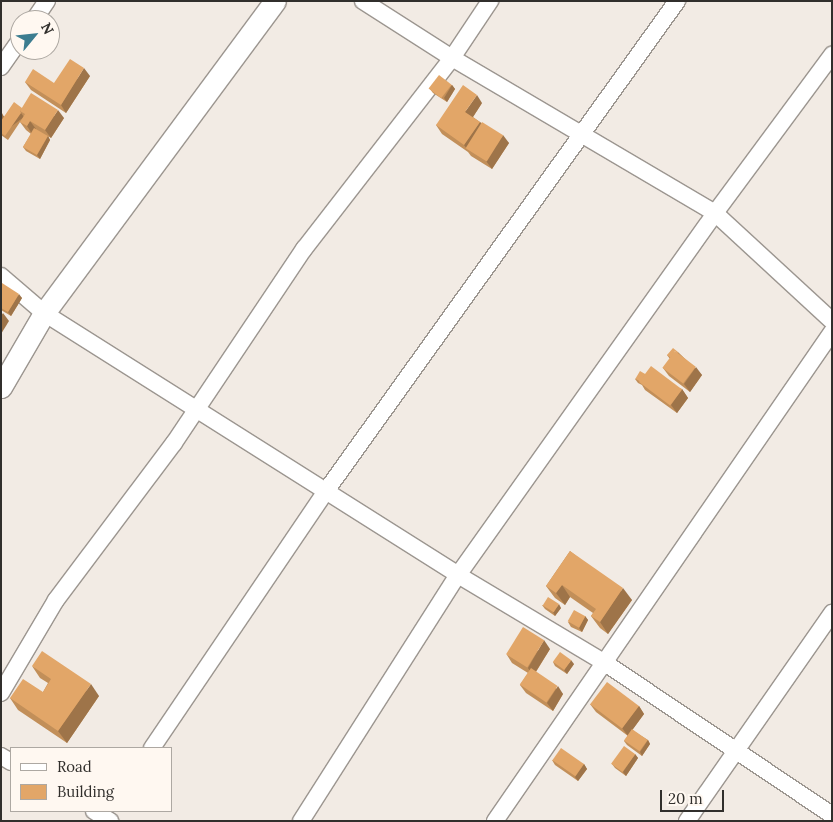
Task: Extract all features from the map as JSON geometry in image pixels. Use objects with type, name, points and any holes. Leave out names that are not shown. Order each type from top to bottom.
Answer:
[{"type":"street","points":[[1,387],[44,313],[275,1]]},
{"type":"street","points":[[363,1],[452,58],[714,213],[832,321]]},
{"type":"street","points":[[1,693],[56,600],[197,409],[304,249],[452,58],[490,1]]},
{"type":"street","points":[[153,747],[326,491],[677,1]]},
{"type":"street","points":[[1,68],[10,55]]},
{"type":"street","points":[[301,821],[458,575],[714,213],[832,55]]},
{"type":"street","points":[[1,276],[44,313],[458,575],[606,663],[832,815]]},
{"type":"street","points":[[495,821],[606,663],[832,332]]},
{"type":"street","points":[[687,821],[832,614]]},
{"type":"building","points":[[70,59],[84,68],[61,105],[25,82],[33,69],[54,83]]},
{"type":"building","points":[[439,75],[452,85],[441,98],[429,88]]},
{"type":"building","points":[[463,85],[477,95],[465,112],[480,122],[464,145],[436,125]]},
{"type":"building","points":[[31,93],[58,110],[45,130],[30,121],[27,126],[20,122],[25,114],[20,111]]},
{"type":"building","points":[[14,102],[22,108],[21,113],[5,136],[1,133],[1,121]]},
{"type":"building","points":[[482,122],[503,135],[487,162],[466,148]]},
{"type":"building","points":[[34,128],[48,136],[37,155],[23,147]]},
{"type":"building","points":[[2,283],[19,294],[8,312],[1,308]]},
{"type":"building","points":[[673,348],[678,352],[675,351],[671,358],[667,355]]},
{"type":"building","points":[[675,351],[696,367],[683,383],[662,368]]},
{"type":"building","points":[[651,366],[682,389],[670,405],[639,382]]},
{"type":"building","points":[[640,371],[645,374],[641,382],[635,379]]},
{"type":"building","points":[[570,551],[623,588],[600,622],[591,616],[596,609],[562,585],[556,593],[546,586]]},
{"type":"building","points":[[548,597],[559,604],[554,612],[543,605]]},
{"type":"building","points":[[574,610],[585,616],[579,628],[568,621]]},
{"type":"building","points":[[523,627],[544,640],[527,667],[506,654]]},
{"type":"building","points":[[42,651],[91,684],[58,731],[10,698],[23,679],[43,692],[51,679],[32,666]]},
{"type":"building","points":[[560,652],[571,660],[564,670],[553,662]]},
{"type":"building","points":[[531,668],[558,686],[546,702],[520,685]]},
{"type":"building","points":[[607,682],[639,706],[622,728],[590,704]]},
{"type":"building","points":[[632,729],[648,740],[640,751],[624,740]]},
{"type":"building","points":[[624,746],[635,754],[622,772],[611,764]]},
{"type":"building","points":[[561,748],[584,764],[575,776],[552,760]]}]
